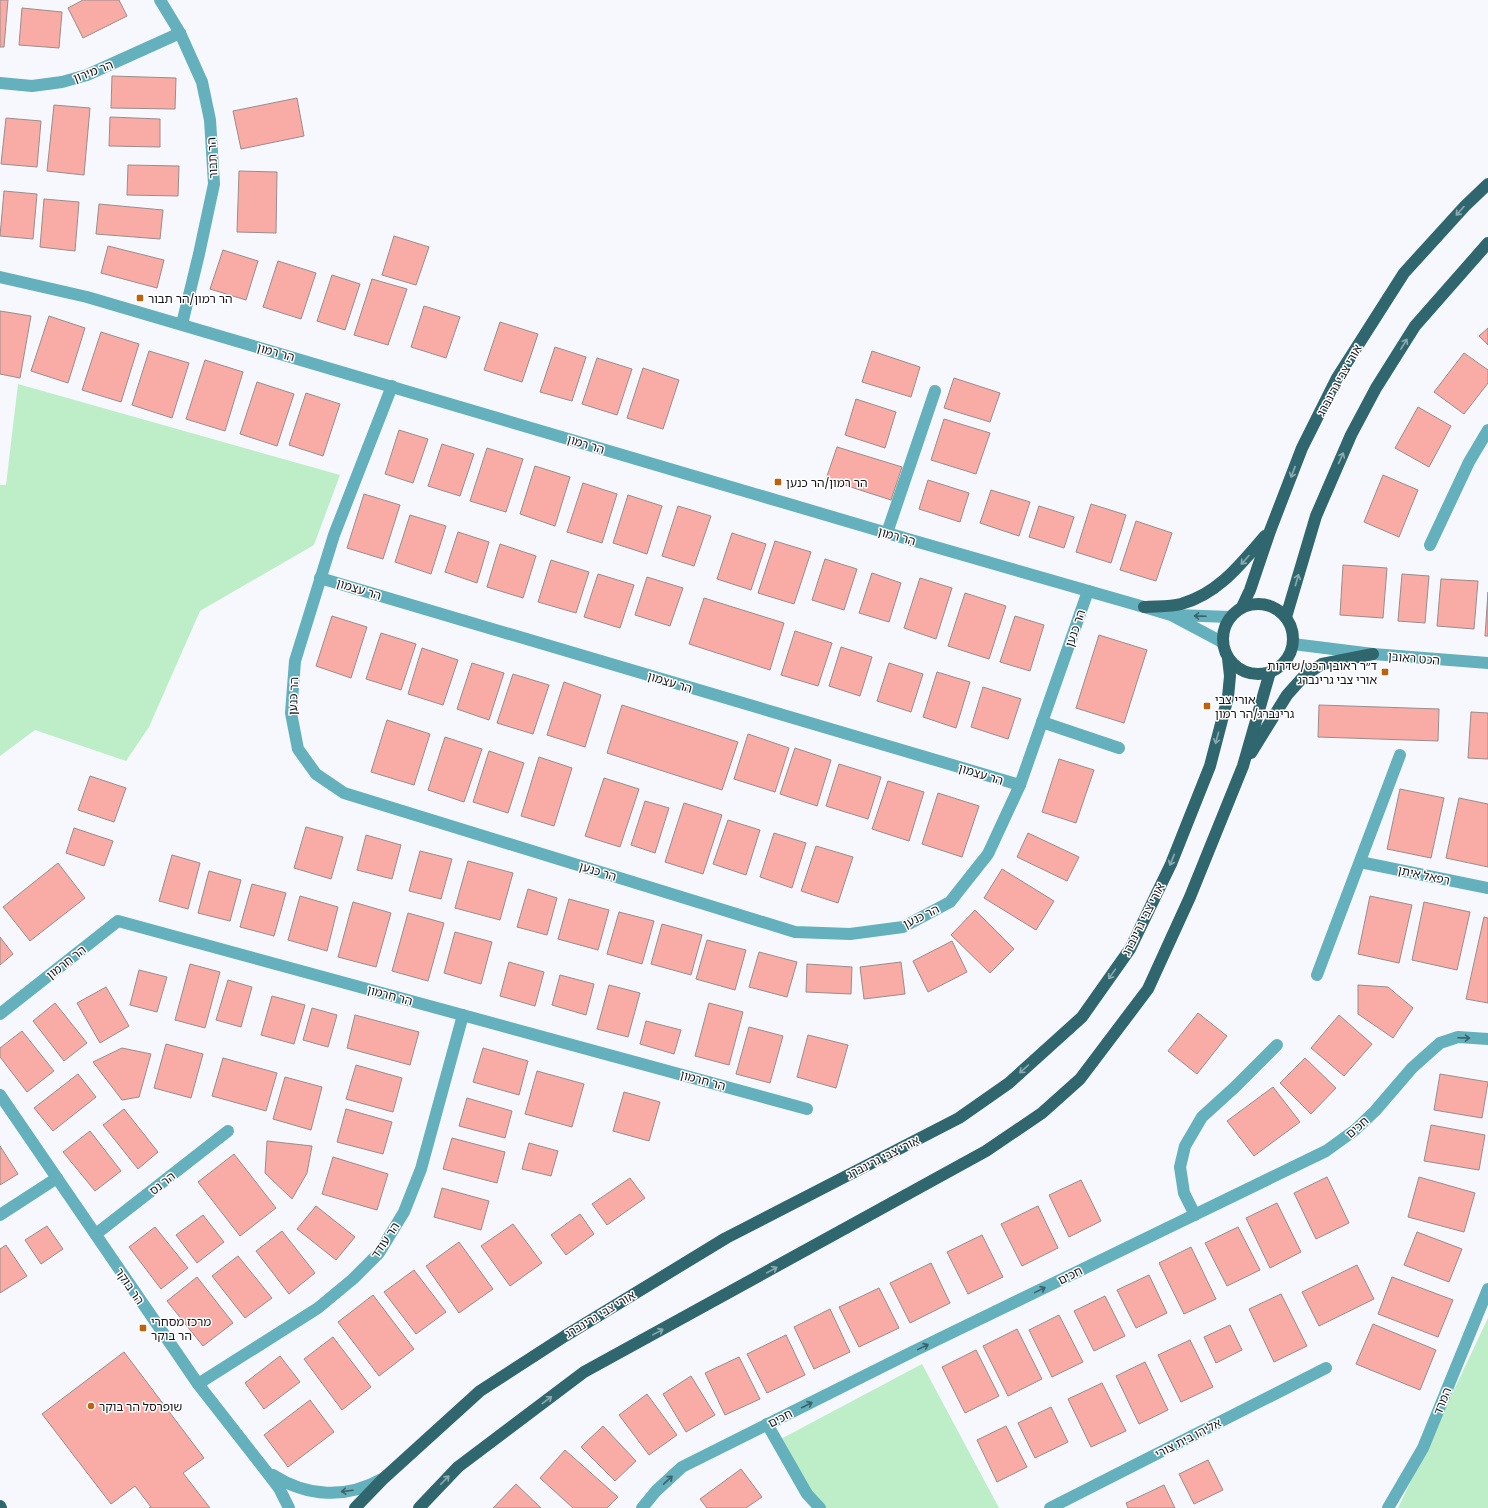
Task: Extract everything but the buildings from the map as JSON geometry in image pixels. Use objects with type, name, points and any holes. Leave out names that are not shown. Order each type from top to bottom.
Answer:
[{"type":"main road","name":"אורי צבי גרינברג","points":[[1242,607],[1250,590],[1270,531],[1302,448],[1337,378],[1404,273],[1464,206],[1488,184]]},
{"type":"main road","points":[[1286,618],[1316,516],[1351,435],[1376,388],[1415,326],[1488,243]]},
{"type":"main road","points":[[1144,607],[1179,604],[1200,597],[1220,584],[1241,565],[1270,531]]},
{"type":"main road","points":[[1252,604],[1261,604],[1275,608],[1286,618],[1291,626],[1293,644],[1286,661],[1279,667],[1270,672],[1259,674],[1247,673],[1236,667],[1228,658],[1222,642],[1225,625],[1230,617],[1242,607],[1252,604]]},
{"type":"main road","points":[[1243,766],[1287,695],[1304,676],[1322,664],[1373,654]]},
{"type":"main road","name":"אורי צבי גרינברג","points":[[355,1508],[383,1479],[480,1391],[565,1336],[726,1238],[959,1118],[1009,1083],[1082,1017],[1130,949],[1171,864],[1210,766],[1228,697],[1230,676],[1228,658]]},
{"type":"main road","points":[[418,1508],[458,1467],[584,1372],[986,1151],[1042,1113],[1075,1084],[1148,989],[1190,897],[1243,766],[1270,672]]},
{"type":"street","name":"הר תבור","points":[[160,0],[180,33],[202,82],[210,120],[214,184],[200,254],[182,324]]},
{"type":"street","name":"הר מירון","points":[[0,83],[32,86],[62,82],[87,75],[180,33]]},
{"type":"street","name":"הר רמון","points":[[0,277],[87,297],[182,324],[887,533],[1171,615],[1222,642]]},
{"type":"street","name":"הר כנען","points":[[392,386],[334,535],[295,661],[291,713],[298,749],[316,774],[344,793],[795,932],[850,934],[904,927],[950,902],[988,854],[1020,786],[1088,592]]},
{"type":"street","points":[[887,533],[935,391]]},
{"type":"street","points":[[1430,545],[1469,462],[1488,430]]},
{"type":"street","name":"הר עצמון","points":[[320,578],[1020,786]]},
{"type":"street","name":"הר רמון","points":[[1171,615],[1230,617]]},
{"type":"street","name":"הכט ראובן","points":[[1293,644],[1373,654],[1488,663]]},
{"type":"street","points":[[1042,722],[1119,748]]},
{"type":"street","points":[[1317,975],[1400,755]]},
{"type":"street","name":"רפאל איתן","points":[[1360,862],[1488,888]]},
{"type":"street","name":"הר חרמון","points":[[0,1014],[118,921],[807,1108]]},
{"type":"street","name":"הר עודד","points":[[198,1384],[318,1308],[353,1279],[379,1253],[404,1212],[421,1169],[463,1015]]},
{"type":"street","name":"חכים","points":[[642,1508],[656,1491],[682,1467],[914,1351],[1326,1151],[1355,1130],[1375,1111],[1412,1068],[1440,1043],[1458,1037],[1488,1039]]},
{"type":"street","points":[[1195,1215],[1184,1193],[1180,1167],[1185,1146],[1202,1117],[1235,1087],[1277,1045]]},
{"type":"street","name":"הר בוקר","points":[[0,1095],[198,1384],[279,1488],[288,1508]]},
{"type":"street","name":"הר נס","points":[[96,1234],[228,1131]]},
{"type":"street","points":[[0,1215],[57,1178]]},
{"type":"street","name":"המרד","points":[[1388,1508],[1423,1448],[1488,1289]]},
{"type":"street","name":"אליהו בית צורי","points":[[1050,1508],[1326,1368]]},
{"type":"street","points":[[767,1424],[807,1494],[820,1508]]},
{"type":"street","name":"הר בוקר","points":[[266,1471],[286,1483],[305,1490],[322,1492],[358,1490],[383,1479]]},
{"type":"green space","points":[[18,384],[340,475],[314,545],[200,611],[149,727],[126,761],[35,730],[0,756],[0,485],[6,485]]},
{"type":"green space","points":[[1488,1318],[1488,1508],[1398,1508]]},
{"type":"green space","points":[[922,1364],[999,1508],[820,1508],[777,1441]]},
{"type":"place","name":"הר רמון/הר תבור","points":[[140,298]]},
{"type":"place","name":"הר רמון/הר כנען","points":[[778,482]]},
{"type":"place","name":"ד״ר ראובן הכט/שדרות אורי צבי גרינברג","points":[[1385,672]]},
{"type":"place","name":"אורי צבי גרינברג/הר רמון","points":[[1207,706]]},
{"type":"place","name":"מרכז מסחרי הר בוקר","points":[[143,1328]]},
{"type":"place","name":"שופרסל הר בוקר","points":[[91,1406]]}]
